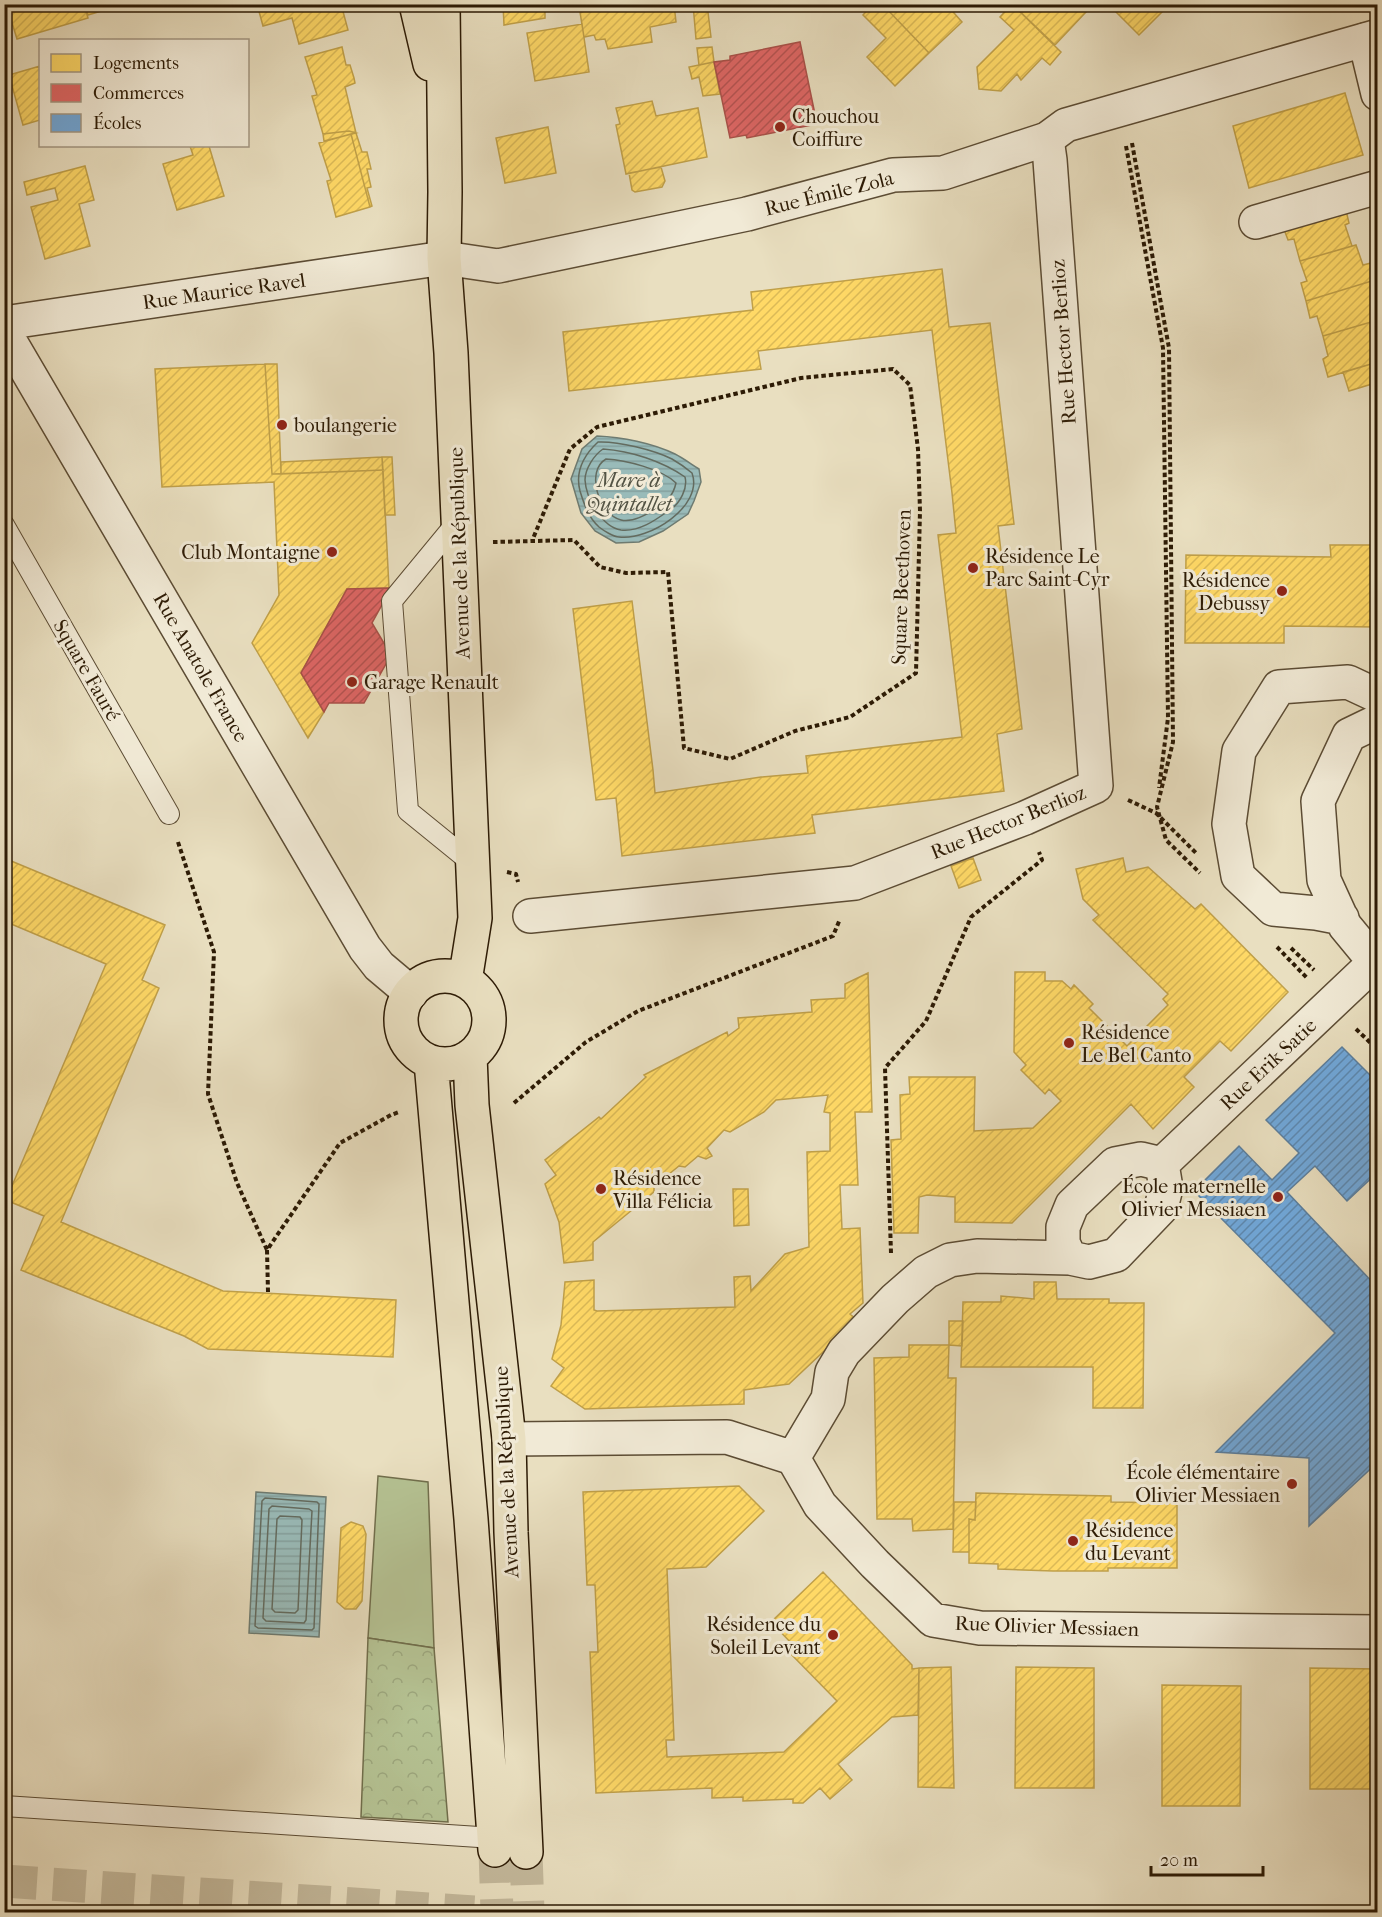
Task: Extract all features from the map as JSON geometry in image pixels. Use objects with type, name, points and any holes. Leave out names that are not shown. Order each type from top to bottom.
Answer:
[{"type":"main road","name":"Avenue de la République","points":[[416,4],[444,124]]},
{"type":"main road","name":"Avenue de la République","points":[[443,4],[444,258],[451,353],[475,918],[465,981]]},
{"type":"main road","points":[[451,976],[465,981],[477,990],[486,1003],[489,1017],[488,1032],[481,1046],[458,1063],[445,1065],[432,1062],[409,1046],[403,1033],[404,1005],[411,993],[422,983],[436,977],[451,976]]},
{"type":"main road","name":"Avenue de la République","points":[[470,1056],[472,1105],[509,1439],[511,1544],[505,1846]]},
{"type":"main road","name":"Avenue de la République","points":[[432,1062],[472,1530],[505,1846]]},
{"type":"main road","points":[[448,1256],[468,1288],[479,1396],[494,1423],[509,1439]]},
{"type":"street","points":[[1371,38],[1377,94]]},
{"type":"street","name":"Rue Émile Zola","points":[[444,258],[498,266],[747,214],[892,174],[943,173],[1047,139],[1066,125],[1371,38]]},
{"type":"street","name":"Rue Hector Berlioz","points":[[530,916],[855,882],[1025,818],[1096,786],[1047,139]]},
{"type":"street","points":[[1257,222],[1377,187]]},
{"type":"street","name":"Rue Maurice Ravel","points":[[6,334],[444,258]]},
{"type":"street","name":"Rue Anatole France","points":[[6,334],[365,948],[379,966],[411,993]]},
{"type":"street","points":[[1342,918],[1273,909],[1238,876],[1229,824],[1239,751],[1279,687],[1348,682],[1377,696]]},
{"type":"street","points":[[1376,965],[1345,926],[1324,880],[1318,801],[1349,735],[1377,721]]},
{"type":"street","name":"Rue Erik Satie","points":[[1162,1164],[1376,965]]},
{"type":"street","points":[[509,1439],[727,1437],[793,1458],[828,1399],[832,1372],[844,1352],[892,1302],[926,1272],[950,1260],[977,1256],[1071,1258],[1089,1262],[1116,1255],[1161,1208],[1166,1188],[1162,1164],[1141,1159],[1115,1164],[1072,1205],[1063,1227],[1063,1243],[1071,1258]]},
{"type":"street","name":"Rue Olivier Messiaen","points":[[793,1458],[820,1505],[875,1564],[933,1620],[980,1628],[1377,1632]]},
{"type":"lane","points":[[458,521],[392,601],[408,811],[472,862]]},
{"type":"lane","name":"Square Fauré","points":[[4,525],[169,814]]},
{"type":"lane","points":[[4,1806],[505,1846]]},
{"type":"path","points":[[1131,139],[1169,348],[1173,742],[1157,810]]},
{"type":"path","points":[[1125,143],[1163,348],[1168,718],[1157,810],[1166,840],[1207,879]]},
{"type":"path","name":"Square Beethoven","points":[[509,541],[532,541],[574,540],[600,567],[626,573],[668,572],[684,748],[730,759],[795,731],[850,717],[916,673],[918,449],[910,385],[893,369],[801,378],[597,426],[570,449],[532,541]]},
{"type":"path","points":[[169,814],[214,952],[208,1094],[237,1183],[267,1250],[268,1292]]},
{"type":"path","points":[[892,1302],[885,1068],[926,1021],[970,917],[1042,860]]},
{"type":"path","points":[[514,1103],[586,1042],[638,1011],[833,936],[855,882]]},
{"type":"path","points":[[1272,942],[1377,1050]]},
{"type":"path","points":[[267,1250],[340,1143],[391,1115],[435,1103]]},
{"type":"green space","points":[[378,1476],[428,1482],[434,1648],[368,1638]]},
{"type":"green space","points":[[368,1638],[434,1648],[448,1822],[361,1817]]},
{"type":"water","name":"Mare à Quintallet","points":[[597,436],[627,439],[657,447],[675,454],[699,469],[701,482],[688,514],[663,531],[639,542],[616,543],[595,531],[581,513],[571,479],[582,449]]},
{"type":"water","points":[[256,1492],[326,1497],[319,1637],[249,1633]]},
{"type":"building: Logements","points":[[38,4],[84,4],[88,18],[17,39],[9,13]]},
{"type":"building: Logements","points":[[84,4],[107,4],[108,9],[88,15]]},
{"type":"building: Logements","points":[[257,4],[341,4],[348,30],[299,44],[292,18],[263,26]]},
{"type":"building: Logements","points":[[503,4],[545,4],[545,18],[504,25]]},
{"type":"building: Logements","points":[[627,4],[674,4],[676,22],[650,27],[652,42],[608,49],[605,39],[596,40],[594,35],[584,37],[580,12]]},
{"type":"building: Logements","points":[[693,4],[707,4],[711,37],[696,39]]},
{"type":"building: Logements","points":[[873,4],[882,4],[929,53],[895,86],[867,57],[886,38],[863,15]]},
{"type":"building: Logements","points":[[882,4],[912,4],[917,10],[922,4],[946,4],[962,22],[929,53]]},
{"type":"building: Logements","points":[[1012,4],[1061,52],[1050,65],[1042,58],[1021,80],[1017,74],[1001,91],[979,89],[977,67],[1014,30],[1000,17]]},
{"type":"building: Logements","points":[[1012,4],[1078,4],[1086,12],[1055,45]]},
{"type":"building: Logements","points":[[1112,4],[1170,4],[1139,35],[1110,6]]},
{"type":"building: Logements","points":[[582,24],[589,72],[535,81],[527,33]]},
{"type":"building: Logements","points":[[342,47],[346,65],[350,65],[355,83],[345,87],[356,133],[349,131],[323,134],[312,96],[317,95],[305,57]]},
{"type":"building: Logements","points":[[712,47],[714,62],[699,65],[697,48]]},
{"type":"building: Logements","points":[[714,62],[720,94],[703,96],[699,77],[692,79],[689,67]]},
{"type":"building: Logements","points":[[39,66],[39,120],[23,125],[9,75]]},
{"type":"building: Logements","points":[[1345,93],[1363,155],[1249,188],[1233,126]]},
{"type":"building: Logements","points":[[652,101],[656,116],[698,108],[707,157],[626,174],[616,125],[620,124],[616,108]]},
{"type":"building: Logements","points":[[548,127],[556,173],[505,183],[496,138]]},
{"type":"building: Logements","points":[[349,131],[356,133],[324,141],[323,134]]},
{"type":"building: Logements","points":[[356,133],[362,152],[367,152],[371,169],[367,169],[371,187],[367,188],[372,206],[370,207],[351,134]]},
{"type":"building: Logements","points":[[351,134],[370,207],[336,217],[327,181],[331,180],[319,143]]},
{"type":"building: Logements","points":[[190,147],[209,147],[224,196],[177,210],[163,164],[193,155]]},
{"type":"building: Logements","points":[[85,166],[94,200],[79,204],[90,246],[45,259],[31,207],[58,200],[55,188],[27,195],[24,182]]},
{"type":"building: Logements","points":[[661,167],[665,181],[662,187],[635,192],[632,190],[629,173]]},
{"type":"building: Logements","points":[[1345,206],[1349,223],[1345,225],[1352,246],[1300,261],[1294,239],[1288,240],[1282,224]]},
{"type":"building: Logements","points":[[1356,245],[1363,265],[1371,263],[1375,280],[1306,301],[1301,283],[1307,281],[1300,261]]},
{"type":"building: Logements","name":"Résidence Le Parc Saint-Cyr","points":[[942,269],[949,327],[990,323],[1014,524],[998,526],[1022,729],[997,734],[1004,791],[812,815],[815,833],[622,856],[616,798],[596,800],[573,609],[632,601],[655,793],[761,777],[808,773],[806,756],[962,737],[938,535],[956,533],[952,493],[932,330],[758,351],[761,369],[569,391],[563,332],[753,310],[751,292]]},
{"type":"building: Logements","points":[[1375,280],[1378,298],[1372,301],[1378,320],[1323,336],[1317,316],[1310,318],[1306,301]]},
{"type":"building: Logements","points":[[1378,320],[1378,362],[1328,377],[1323,359],[1328,356],[1323,336]]},
{"type":"building: Logements","points":[[1378,362],[1378,401],[1372,384],[1349,391],[1343,372]]},
{"type":"building: Logements","name":"Club Montaigne","points":[[265,364],[272,474],[383,470],[389,588],[347,589],[301,673],[324,712],[308,738],[252,643],[279,595],[274,482],[162,487],[155,369]]},
{"type":"building: Logements","points":[[265,364],[277,364],[281,474],[272,474]]},
{"type":"building: Logements","points":[[382,457],[383,470],[281,474],[281,462]]},
{"type":"building: Logements","points":[[382,457],[392,457],[395,515],[385,515]]},
{"type":"building: Logements","name":"Résidence Debussy","points":[[1330,545],[1378,545],[1378,627],[1284,626],[1284,643],[1185,643],[1186,555],[1331,557]]},
{"type":"building: Logements","points":[[4,858],[165,925],[142,980],[159,988],[61,1222],[223,1291],[396,1300],[393,1357],[208,1349],[184,1336],[21,1270],[44,1216],[6,1200],[106,964],[4,921]]},
{"type":"building: Logements","points":[[973,858],[981,880],[959,888],[951,866]]},
{"type":"building: Logements","name":"Résidence Le Bel Canto","points":[[1123,858],[1126,872],[1148,867],[1195,909],[1201,904],[1288,992],[1231,1051],[1220,1041],[1184,1077],[1194,1087],[1153,1129],[1131,1104],[1012,1223],[955,1222],[955,1197],[927,1195],[919,1197],[918,1233],[894,1233],[891,1140],[901,1139],[900,1095],[910,1094],[909,1077],[975,1077],[974,1131],[1033,1128],[1061,1101],[1049,1089],[1045,1094],[1021,1070],[1026,1065],[1014,1052],[1015,972],[1045,972],[1045,981],[1062,981],[1071,989],[1074,985],[1093,1004],[1089,1008],[1127,1046],[1168,1005],[1163,999],[1168,994],[1093,920],[1099,915],[1083,899],[1076,869]]},
{"type":"building: Logements","name":"Résidence Villa Félicia","points":[[868,973],[872,1112],[855,1112],[858,1185],[840,1185],[842,1229],[860,1228],[863,1303],[850,1314],[857,1320],[789,1384],[744,1390],[744,1404],[585,1409],[551,1386],[564,1368],[552,1359],[561,1325],[565,1282],[594,1280],[594,1310],[597,1311],[735,1307],[734,1277],[750,1276],[751,1291],[785,1254],[809,1247],[807,1152],[830,1151],[830,1113],[824,1112],[828,1095],[776,1100],[764,1112],[730,1132],[724,1130],[707,1148],[712,1156],[706,1159],[698,1156],[685,1167],[679,1166],[654,1186],[654,1192],[593,1242],[593,1260],[564,1263],[559,1222],[545,1184],[556,1175],[545,1160],[599,1117],[601,1119],[646,1077],[644,1075],[727,1032],[728,1036],[739,1028],[738,1018],[812,1012],[811,1000],[845,998],[845,984]]},
{"type":"building: Logements","points":[[733,1189],[748,1189],[749,1225],[734,1226]]},
{"type":"building: Logements","points":[[1034,1282],[1056,1282],[1057,1299],[1109,1299],[1109,1303],[1144,1303],[1143,1408],[1093,1408],[1093,1367],[961,1367],[963,1302],[1001,1302],[1001,1296],[1034,1299]]},
{"type":"building: Logements","points":[[949,1321],[963,1321],[962,1346],[949,1345]]},
{"type":"building: Logements","points":[[909,1345],[949,1345],[948,1378],[956,1378],[953,1529],[913,1531],[912,1519],[877,1519],[874,1358],[909,1357]]},
{"type":"building: Logements","name":"Résidence du Soleil Levant","points":[[739,1486],[764,1511],[706,1567],[667,1569],[674,1740],[666,1740],[667,1757],[784,1752],[837,1701],[789,1652],[795,1647],[771,1622],[823,1572],[912,1665],[912,1669],[919,1668],[918,1715],[892,1717],[838,1764],[852,1780],[830,1799],[820,1788],[803,1803],[793,1803],[793,1799],[743,1801],[743,1797],[712,1798],[712,1788],[596,1793],[590,1652],[598,1652],[595,1585],[587,1585],[583,1492]]},
{"type":"building: Logements","name":"Résidence du Levant","points":[[976,1493],[1111,1496],[1111,1502],[1177,1503],[1177,1568],[1053,1571],[998,1569],[998,1564],[969,1563],[969,1519],[975,1520]]},
{"type":"building: Logements","points":[[954,1502],[976,1502],[975,1520],[969,1519],[969,1552],[953,1552]]},
{"type":"building: Logements","points":[[351,1522],[363,1526],[366,1534],[362,1601],[356,1609],[345,1609],[337,1602],[341,1528]]},
{"type":"building: Logements","points":[[951,1667],[954,1788],[918,1787],[919,1668]]},
{"type":"building: Logements","points":[[1016,1667],[1094,1668],[1094,1788],[1015,1788]]},
{"type":"building: Logements","points":[[1310,1668],[1378,1669],[1378,1789],[1310,1789]]},
{"type":"building: Logements","points":[[1162,1685],[1241,1686],[1240,1806],[1162,1806]]},
{"type":"building: Commerces","points":[[800,42],[817,124],[747,138],[746,135],[730,138],[714,62],[730,60],[730,56]]},
{"type":"building: Commerces","points":[[389,588],[372,623],[391,655],[364,703],[329,703],[324,712],[301,673],[347,589]]},
{"type":"building: Écoles","points":[[1342,1047],[1378,1083],[1378,1172],[1347,1201],[1315,1166],[1287,1192],[1378,1288],[1378,1462],[1309,1526],[1309,1458],[1216,1452],[1335,1333],[1194,1191],[1239,1146],[1272,1180],[1299,1153],[1266,1120]]},
{"type":"tunnel","points":[[495,1850],[497,1912]]},
{"type":"tunnel","points":[[526,1852],[528,1912]]},
{"type":"tunnel","points":[[4,1881],[474,1912]]},
{"type":"place","name":"Chouchou Coiffure","points":[[780,127]]},
{"type":"place","name":"boulangerie","points":[[282,425]]},
{"type":"place","name":"Club Montaigne","points":[[332,552]]},
{"type":"place","name":"Résidence Le Parc Saint-Cyr","points":[[973,568]]},
{"type":"place","name":"Résidence Debussy","points":[[1282,591]]},
{"type":"place","name":"Garage Renault","points":[[352,682]]},
{"type":"place","name":"Résidence Le Bel Canto","points":[[1069,1043]]},
{"type":"place","name":"Résidence Villa Félicia","points":[[601,1189]]},
{"type":"place","name":"École maternelle Olivier Messiaen","points":[[1278,1197]]},
{"type":"place","name":"École élémentaire Olivier Messiaen","points":[[1292,1484]]},
{"type":"place","name":"Résidence du Levant","points":[[1073,1541]]},
{"type":"place","name":"Résidence du Soleil Levant","points":[[833,1635]]}]
